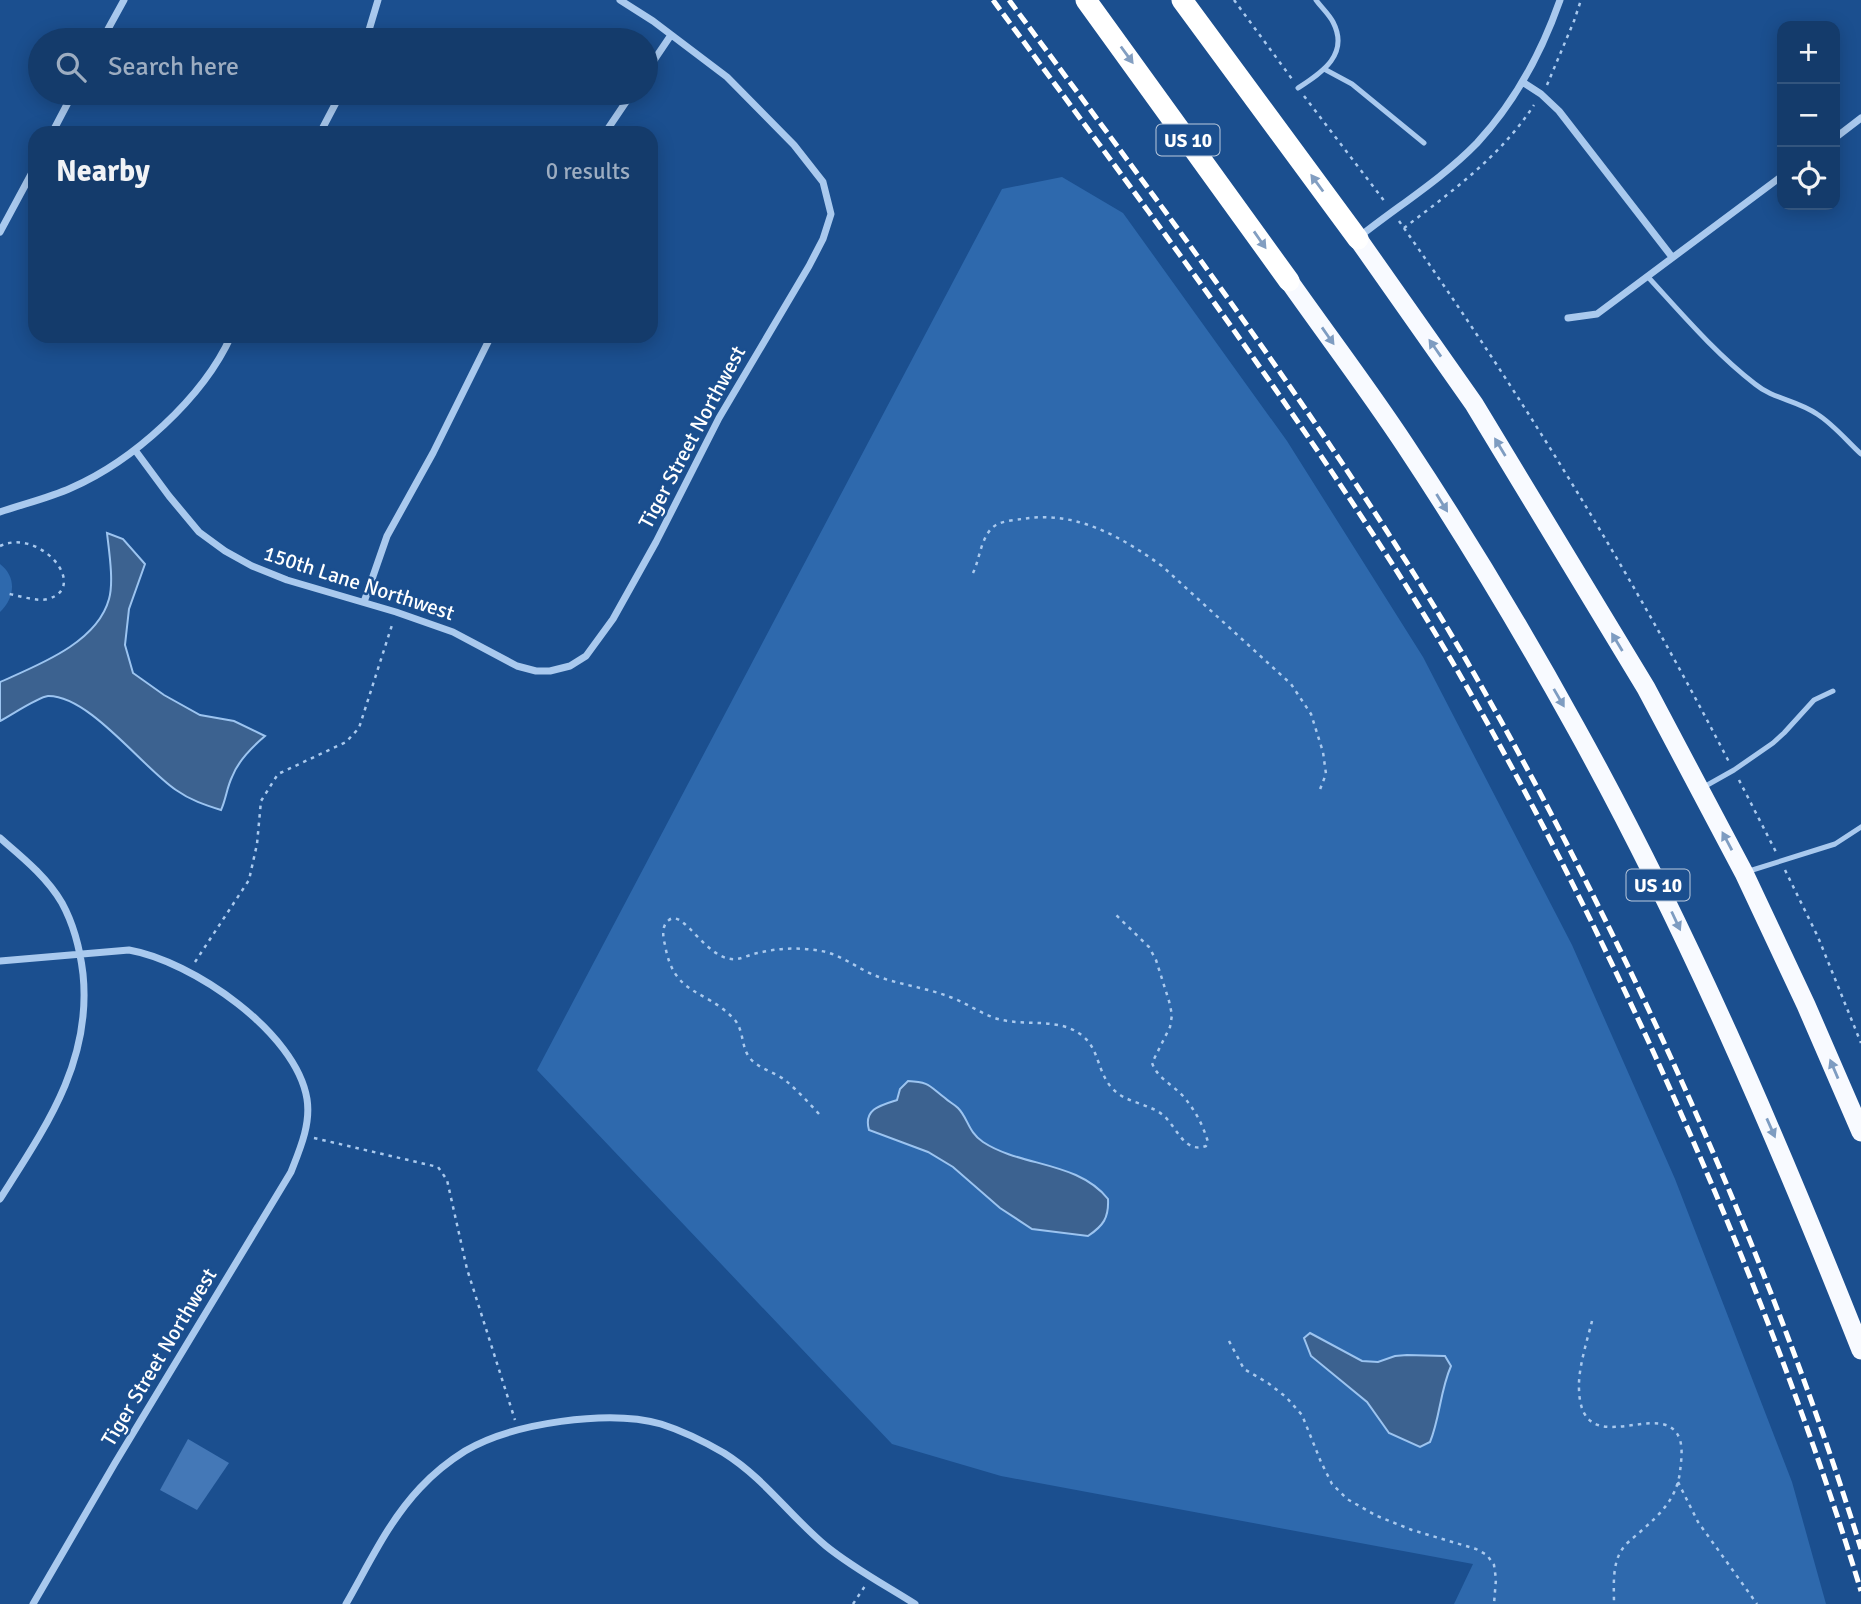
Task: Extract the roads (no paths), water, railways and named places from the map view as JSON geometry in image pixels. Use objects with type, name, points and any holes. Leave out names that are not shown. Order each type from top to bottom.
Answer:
[{"type":"highway","name":"US 10","points":[[1086,0],[1405,445],[1502,598],[1576,728],[1663,894],[1730,1035],[1797,1188],[1861,1350]]},
{"type":"highway","points":[[1182,0],[1474,404],[1646,688],[1744,873],[1806,1005],[1861,1132]]},
{"type":"street","points":[[109,28],[124,0]]},
{"type":"street","points":[[370,28],[378,0]]},
{"type":"street","points":[[620,0],[671,35],[658,54]]},
{"type":"street","points":[[1357,239],[1434,181],[1476,144],[1501,115],[1524,83],[1540,52],[1560,0]]},
{"type":"street","name":"Tiger Street Northwest","points":[[570,666],[586,656],[613,619],[656,542],[719,418],[809,266],[823,239],[831,214],[823,182],[794,145],[727,77],[671,35]]},
{"type":"street","points":[[1524,83],[1559,111],[1672,257]]},
{"type":"street","points":[[56,126],[67,105]]},
{"type":"street","points":[[324,126],[335,105]]},
{"type":"street","points":[[610,126],[624,105]]},
{"type":"street","points":[[1840,134],[1861,118]]},
{"type":"street","points":[[0,232],[28,180]]},
{"type":"street","points":[[1568,318],[1597,314],[1777,180]]},
{"type":"street","points":[[0,512],[71,488],[135,450],[202,385],[227,343]]},
{"type":"street","points":[[364,603],[387,537],[433,453],[488,343]]},
{"type":"street","name":"150th Lane Northwest","points":[[135,450],[199,532],[251,566],[453,632],[517,666],[550,671],[570,666]]},
{"type":"street","points":[[0,838],[38,872],[62,902],[81,954],[85,996],[83,1030],[75,1063],[43,1130],[0,1199]]},
{"type":"street","name":"Tiger Street Northwest","points":[[33,1604],[291,1172],[307,1125],[307,1100],[300,1076],[283,1050],[251,1014],[188,973],[148,953],[129,950],[81,954]]},
{"type":"street","points":[[0,961],[81,954]]},
{"type":"street","points":[[346,1604],[387,1528],[420,1488],[441,1468],[466,1451],[521,1430],[567,1420],[623,1419],[660,1424],[692,1436],[752,1472],[826,1547],[915,1604]]},
{"type":"lane","points":[[1298,88],[1326,70],[1334,59],[1338,41],[1334,23],[1316,0]]},
{"type":"lane","points":[[1326,70],[1352,84],[1424,143]]},
{"type":"lane","points":[[1648,277],[1703,336],[1755,384],[1773,396],[1790,399],[1819,414],[1861,454]]},
{"type":"lane","points":[[1700,789],[1734,771],[1784,733],[1814,700],[1833,691]]},
{"type":"lane","points":[[1744,873],[1835,844],[1861,827]]},
{"type":"railway","points":[[993,0],[1204,288],[1306,435],[1405,584],[1502,750],[1619,978],[1677,1104],[1763,1310],[1815,1449],[1861,1591]]},
{"type":"railway","points":[[1009,0],[1218,285],[1319,429],[1416,577],[1504,727],[1612,933],[1700,1123],[1787,1334],[1861,1549]]}]
